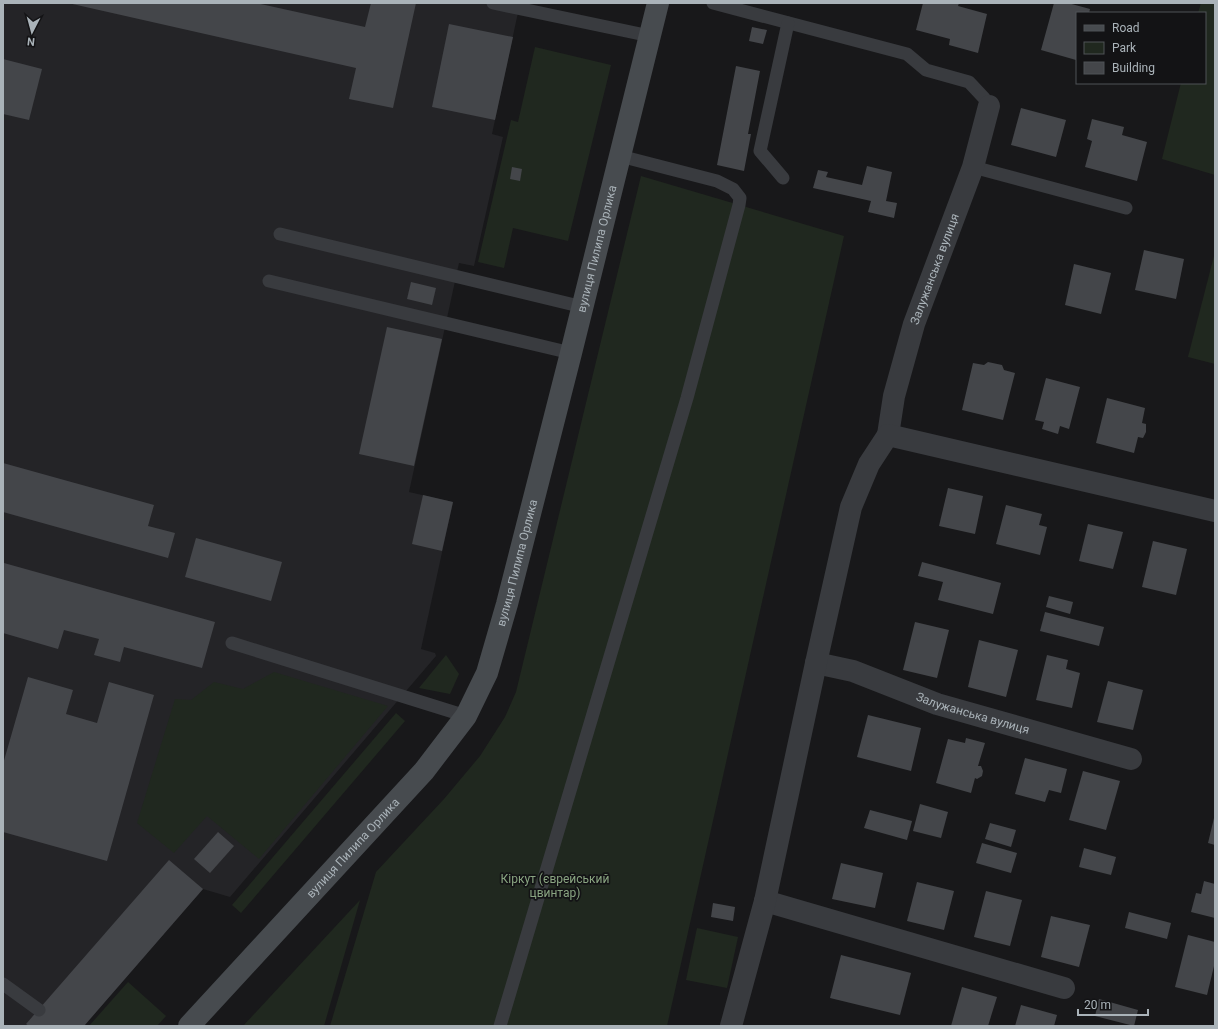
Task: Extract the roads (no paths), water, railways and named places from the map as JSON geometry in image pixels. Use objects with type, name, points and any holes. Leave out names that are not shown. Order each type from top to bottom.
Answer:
[{"type":"main road","name":"вулиця Пилипа Орлика","points":[[189,1026],[424,771],[466,716],[487,673],[507,604],[583,307],[658,3]]},
{"type":"street","name":"Залужанська вулиця","points":[[731,1026],[765,901],[851,507],[869,464],[888,435],[894,396],[914,324],[973,167],[989,106]]},
{"type":"street","points":[[888,435],[1215,511]]},
{"type":"street","name":"Залужанська вулиця","points":[[816,664],[853,671],[937,704],[1131,759]]},
{"type":"street","points":[[765,901],[1064,988]]},
{"type":"lane","points":[[493,3],[650,36]]},
{"type":"lane","points":[[713,3],[907,54],[926,70],[969,82],[984,98],[989,106]]},
{"type":"lane","points":[[783,178],[760,151],[788,23]]},
{"type":"lane","points":[[500,1026],[687,398],[740,205],[740,198],[732,189],[717,181],[620,156]]},
{"type":"lane","points":[[973,167],[1126,208]]},
{"type":"lane","points":[[280,234],[583,307]]},
{"type":"lane","points":[[269,280],[571,353]]},
{"type":"lane","points":[[232,643],[466,716]]},
{"type":"lane","points":[[3,984],[39,1010]]},
{"type":"park label","name":"Кіркут (єврейський цвинтар)","points":[[555,886]]}]
